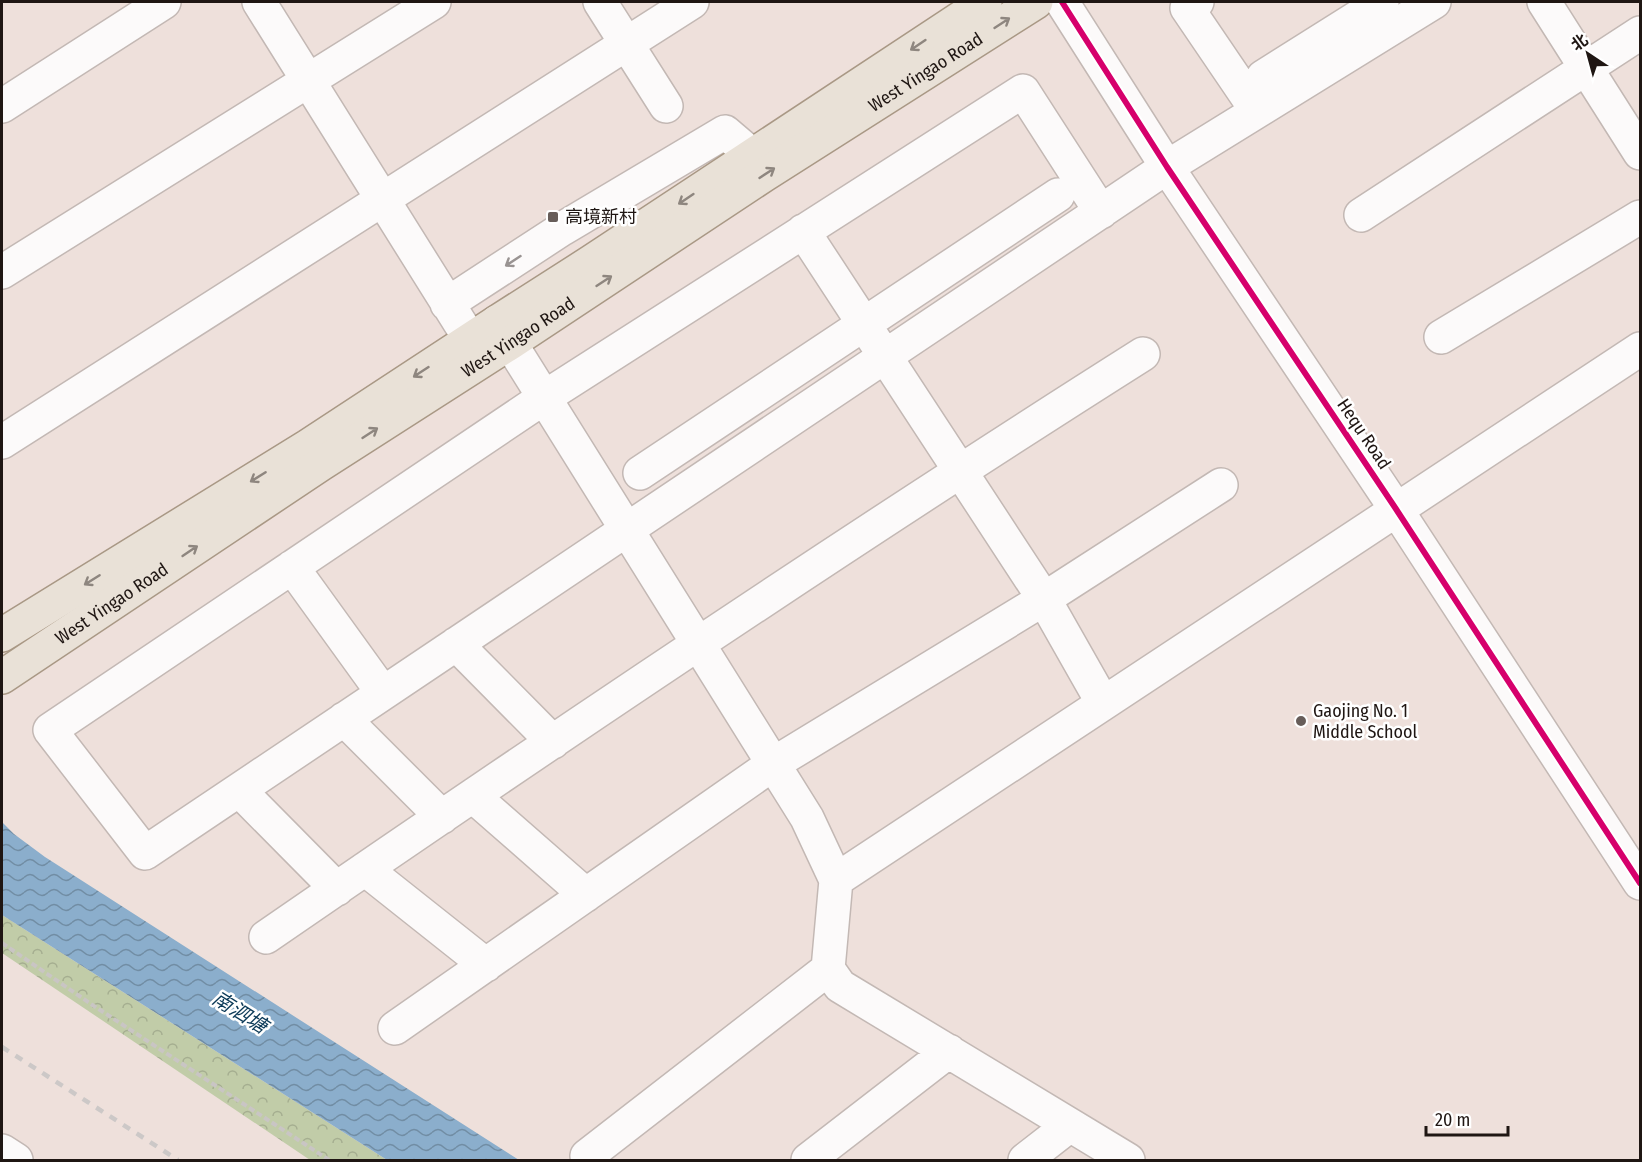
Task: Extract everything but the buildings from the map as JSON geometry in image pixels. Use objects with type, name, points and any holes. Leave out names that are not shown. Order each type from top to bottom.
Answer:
[{"type":"main road","name":"West Yingao Road","points":[[2,635],[308,446],[764,175],[1036,2]]},
{"type":"main road","name":"West Yingao Road","points":[[2,677],[321,464],[591,262],[752,155],[968,6]]},
{"type":"street","points":[[2,106],[164,2]]},
{"type":"street","points":[[260,2],[447,304],[492,335],[545,397],[807,818],[836,880],[828,969],[840,986],[1128,1161]]},
{"type":"street","points":[[2,272],[434,2]]},
{"type":"street","points":[[600,2],[666,106]]},
{"type":"street","points":[[2,442],[692,2]]},
{"type":"street","name":"Hequ Road","points":[[1062,2],[1167,167],[1396,509],[1641,883]]},
{"type":"street","points":[[1197,2],[1187,8],[1257,111]]},
{"type":"street","points":[[1263,77],[1382,2]]},
{"type":"street","points":[[1101,212],[1023,91],[545,397],[50,730],[145,853],[885,355],[1101,212],[1167,167],[1434,2]]},
{"type":"street","points":[[1544,2],[1641,153]]},
{"type":"street","points":[[1360,215],[1641,33]]},
{"type":"street","points":[[447,304],[562,230],[725,132],[752,155]]},
{"type":"street","points":[[640,473],[1058,195]]},
{"type":"street","points":[[1441,337],[1641,217]]},
{"type":"street","points":[[803,231],[1044,599],[1103,703]]},
{"type":"street","points":[[836,880],[1641,349]]},
{"type":"street","points":[[266,938],[698,643],[960,470],[1143,354]]},
{"type":"street","points":[[395,1028],[774,764],[1044,599],[1221,485]]},
{"type":"street","points":[[292,567],[383,693]]},
{"type":"street","points":[[456,644],[553,742]]},
{"type":"street","points":[[344,719],[442,818]]},
{"type":"street","points":[[239,790],[337,889]]},
{"type":"street","points":[[473,796],[586,895]]},
{"type":"street","points":[[365,869],[486,965]]},
{"type":"street","points":[[587,1156],[828,969]]},
{"type":"street","points":[[808,1161],[949,1052]]},
{"type":"street","points":[[1025,1161],[1070,1125]]},
{"type":"street","points":[[2,1151],[16,1161]]},
{"type":"path","points":[[2,943],[329,1161]]},
{"type":"green space","points":[[2,915],[387,1160],[310,1160],[2,953]]},
{"type":"water","name":"南泗塘","points":[[2,822],[45,857],[519,1160],[387,1160],[2,915]]},
{"type":"railway","points":[[2,1047],[178,1160]]},
{"type":"cycle path","points":[[1062,2],[1167,167],[1396,509],[1640,883]]},
{"type":"place","name":"高境新村","points":[[553,217]]},
{"type":"place","name":"Gaojing No. 1 Middle School","points":[[1301,721]]}]
